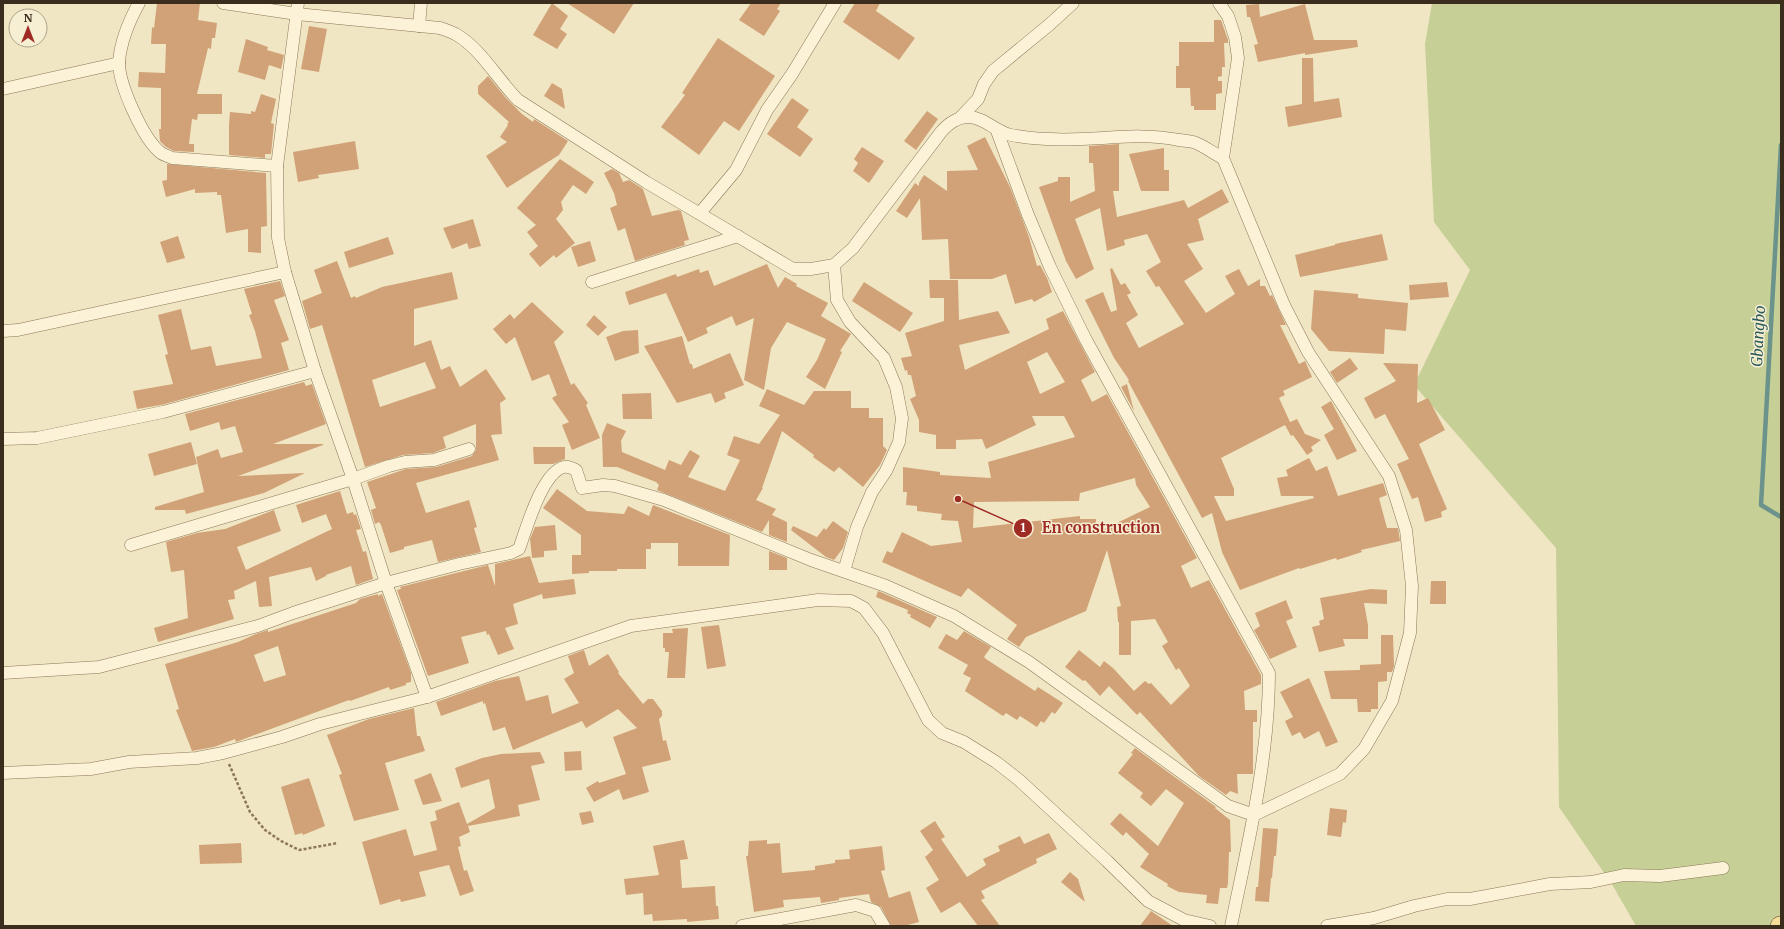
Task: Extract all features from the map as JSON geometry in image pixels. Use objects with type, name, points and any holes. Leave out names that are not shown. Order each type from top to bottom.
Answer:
[{"type":"street","points":[[139,3],[122,46],[119,63],[121,81],[141,128],[161,153],[172,158],[277,166]]},
{"type":"street","points":[[223,3],[298,9],[440,28],[457,34],[474,47],[503,85],[518,100],[634,174],[793,269],[811,269],[834,265],[853,248],[941,132],[950,123],[960,118],[978,99],[984,84],[993,71],[1049,25],[1073,3]]},
{"type":"street","points":[[418,26],[421,3]]},
{"type":"street","points":[[700,213],[736,170],[767,110],[792,74],[835,3]]},
{"type":"street","points":[[3,673],[99,667],[258,626],[386,583],[459,564],[511,553],[519,549],[534,504],[545,485],[555,472],[563,467],[569,467],[576,470],[582,488],[604,485],[615,486],[664,500],[886,586],[954,616],[1029,662],[1153,750],[1228,806],[1254,815],[1340,774],[1364,749],[1392,701],[1410,633],[1412,586],[1406,530],[1389,476],[1308,352],[1284,305],[1223,158],[1238,58],[1235,37],[1228,16],[1219,3]]},
{"type":"street","points":[[298,9],[277,166],[278,238],[285,272],[315,371],[386,583],[427,697]]},
{"type":"street","points":[[3,89],[119,63]]},
{"type":"street","points":[[960,118],[971,117],[982,121],[997,131],[1010,135],[1037,138],[1081,138],[1133,135],[1162,136],[1196,143],[1223,158]]},
{"type":"street","points":[[997,131],[1028,215],[1050,267],[1086,340],[1270,673],[1268,730],[1254,815],[1231,926]]},
{"type":"street","points":[[592,282],[738,236]]},
{"type":"street","points":[[834,265],[837,300],[850,322],[884,358],[896,386],[902,418],[899,442],[886,471],[872,492],[857,527],[844,571]]},
{"type":"street","points":[[3,331],[18,330],[285,272]]},
{"type":"street","points":[[3,439],[37,438],[163,412],[315,371]]},
{"type":"street","points":[[131,545],[352,479],[389,466],[405,462],[434,460],[469,449]]},
{"type":"street","points":[[3,773],[91,769],[129,762],[197,758],[223,753],[282,737],[320,724],[427,697],[631,626],[818,600],[851,601],[864,608],[883,633],[928,720],[942,733],[964,742],[996,762],[1013,775],[1107,861],[1148,901],[1184,920],[1210,926]]},
{"type":"street","points":[[1327,926],[1374,918],[1414,906],[1447,899],[1470,899],[1550,884],[1591,882],[1624,875],[1660,876],[1723,868]]},
{"type":"street","points":[[742,926],[856,906],[876,910],[884,926]]},
{"type":"path","points":[[223,753],[250,812],[266,830],[280,841],[299,850],[338,843]]},
{"type":"green space","points":[[1432,3],[1781,3],[1781,926],[1636,926],[1613,886],[1559,807],[1556,548],[1414,385],[1470,270],[1434,222],[1425,44]]},
{"type":"building","points":[[157,3],[200,3],[198,20],[217,23],[215,38],[212,38],[211,49],[208,48],[197,94],[222,94],[222,114],[198,114],[197,120],[192,119],[189,144],[194,144],[194,152],[174,151],[166,147],[160,141],[159,129],[161,129],[161,88],[138,87],[139,72],[165,73],[166,44],[151,44],[152,27],[154,28]]},
{"type":"building","points":[[552,3],[568,16],[560,29],[567,34],[557,49],[533,35]]},
{"type":"building","points":[[567,3],[634,3],[614,34]]},
{"type":"building","points":[[751,3],[781,3],[777,9],[780,11],[764,36],[739,20]]},
{"type":"building","points":[[855,3],[880,3],[876,11],[915,38],[899,60],[843,22]]},
{"type":"building","points":[[1259,4],[1260,17],[1305,4],[1314,40],[1357,40],[1358,47],[1305,55],[1305,53],[1258,62],[1254,45],[1258,44],[1250,17],[1247,17],[1246,5]]},
{"type":"building","points":[[1214,20],[1221,20],[1228,40],[1228,43],[1224,43],[1225,67],[1222,67],[1222,76],[1218,77],[1218,81],[1222,81],[1222,93],[1216,94],[1216,110],[1194,110],[1194,106],[1191,106],[1190,88],[1176,88],[1176,66],[1179,66],[1179,42],[1214,42]]},
{"type":"building","points":[[309,26],[327,29],[319,72],[301,69]]},
{"type":"building","points":[[718,38],[775,76],[739,131],[724,121],[699,155],[661,127],[685,95],[682,93]]},
{"type":"building","points":[[246,39],[268,47],[267,50],[284,55],[281,69],[269,65],[265,80],[238,72]]},
{"type":"building","points":[[1302,58],[1313,58],[1314,102],[1339,98],[1342,117],[1288,127],[1285,107],[1302,104]]},
{"type":"building","points":[[488,76],[505,97],[522,114],[533,122],[534,119],[568,141],[559,155],[507,188],[486,156],[507,142],[500,137],[509,122],[478,94],[478,86]]},
{"type":"building","points":[[552,83],[562,89],[565,109],[544,96]]},
{"type":"building","points":[[261,94],[276,99],[271,123],[274,124],[271,154],[265,154],[265,158],[229,155],[230,112],[251,114],[251,111],[255,112]]},
{"type":"building","points":[[792,98],[809,110],[797,127],[813,139],[800,157],[767,134]]},
{"type":"building","points":[[927,111],[938,119],[916,150],[904,141]]},
{"type":"building","points":[[985,137],[1010,187],[1029,237],[1037,266],[1040,265],[1052,292],[1034,302],[1032,299],[1015,304],[1006,274],[992,279],[950,279],[948,239],[922,240],[920,198],[907,218],[896,211],[915,183],[919,186],[919,183],[924,175],[947,191],[947,171],[978,170],[967,146]]},
{"type":"building","points":[[355,141],[359,169],[318,175],[319,178],[298,182],[293,152]]},
{"type":"building","points":[[1119,144],[1119,191],[1113,191],[1117,217],[1184,200],[1188,208],[1222,189],[1229,202],[1198,219],[1204,240],[1187,244],[1203,269],[1184,281],[1206,313],[1235,294],[1225,276],[1239,269],[1248,286],[1260,279],[1260,286],[1265,286],[1270,296],[1272,295],[1286,325],[1280,325],[1299,364],[1305,361],[1312,377],[1283,391],[1285,395],[1279,398],[1290,422],[1297,419],[1305,434],[1321,440],[1311,447],[1313,451],[1307,455],[1293,435],[1291,436],[1285,425],[1221,458],[1234,489],[1234,496],[1214,496],[1226,521],[1314,498],[1313,496],[1281,496],[1277,478],[1288,476],[1286,470],[1309,458],[1316,471],[1327,466],[1338,496],[1383,483],[1387,495],[1379,498],[1387,528],[1398,528],[1400,541],[1361,550],[1362,552],[1337,560],[1336,558],[1300,569],[1299,568],[1240,590],[1222,552],[1212,513],[1202,518],[1128,381],[1129,380],[1114,358],[1085,300],[1103,292],[1111,312],[1117,310],[1110,269],[1112,268],[1121,285],[1125,283],[1131,293],[1127,295],[1138,315],[1126,323],[1139,348],[1184,324],[1159,286],[1156,287],[1146,271],[1161,262],[1147,234],[1124,240],[1125,245],[1107,251],[1100,208],[1075,219],[1094,269],[1076,279],[1066,261],[1039,187],[1058,181],[1058,177],[1070,177],[1070,202],[1095,191],[1093,163],[1089,163],[1089,146]]},
{"type":"building","points":[[862,147],[884,161],[869,183],[853,171],[858,163],[854,159]]},
{"type":"building","points":[[1164,148],[1164,170],[1169,170],[1169,191],[1141,191],[1129,154]]},
{"type":"building","points":[[560,159],[594,182],[586,194],[573,185],[561,202],[563,210],[556,219],[575,243],[556,258],[554,255],[540,267],[529,254],[538,246],[527,232],[536,225],[517,208]]},
{"type":"building","points":[[167,164],[266,173],[267,226],[261,227],[261,253],[248,252],[248,229],[226,233],[221,195],[217,195],[217,192],[195,193],[195,189],[166,197],[162,181],[167,180]]},
{"type":"building","points":[[612,169],[619,173],[623,182],[629,180],[643,189],[652,216],[678,210],[681,211],[689,240],[684,241],[685,245],[635,261],[625,228],[618,231],[610,208],[617,205],[614,193],[604,173]]},
{"type":"building","points":[[473,219],[481,246],[469,249],[467,243],[452,249],[443,228]]},
{"type":"building","points":[[1382,234],[1388,260],[1300,277],[1295,255],[1335,244]]},
{"type":"building","points":[[178,236],[185,258],[167,263],[160,242]]},
{"type":"building","points":[[388,237],[394,254],[349,268],[344,252]]},
{"type":"building","points":[[590,241],[596,261],[578,267],[571,247]]},
{"type":"building","points":[[337,261],[351,298],[355,296],[356,298],[382,287],[452,272],[458,299],[414,309],[414,346],[431,340],[441,370],[450,366],[460,387],[486,369],[506,399],[500,403],[502,434],[491,435],[499,460],[416,483],[426,513],[469,500],[477,527],[474,528],[481,552],[438,562],[432,540],[404,547],[404,549],[390,553],[381,525],[379,522],[375,524],[371,510],[376,508],[367,482],[406,469],[436,467],[472,456],[476,450],[476,424],[443,437],[446,448],[433,453],[403,455],[365,467],[322,325],[310,329],[302,301],[322,293],[314,270]],"holes":[[[425,362],[436,388],[380,407],[372,380]]]},
{"type":"building","points":[[767,264],[778,288],[785,277],[797,284],[796,286],[828,303],[821,316],[851,334],[840,351],[842,352],[825,389],[806,377],[817,360],[826,339],[787,322],[771,348],[764,390],[744,380],[754,318],[736,326],[732,316],[706,328],[708,333],[688,342],[666,293],[629,305],[625,292],[676,274],[677,277],[699,269],[700,273],[708,270],[714,286]]},
{"type":"building","points":[[929,280],[958,280],[959,320],[998,311],[1010,333],[959,345],[965,370],[1049,329],[1046,319],[1063,311],[1095,372],[1081,380],[1092,402],[1107,394],[1197,558],[1181,566],[1191,588],[1209,580],[1261,675],[1261,684],[1244,691],[1245,710],[1257,710],[1257,722],[1253,722],[1253,774],[1237,774],[1238,794],[1230,791],[1226,795],[1199,776],[1140,712],[1137,715],[1109,686],[1100,696],[1085,680],[1083,681],[1065,667],[1079,650],[1100,667],[1104,661],[1113,668],[1134,691],[1145,681],[1149,684],[1151,683],[1171,705],[1190,686],[1179,668],[1176,670],[1162,646],[1168,642],[1155,619],[1131,621],[1131,655],[1119,655],[1119,622],[1117,607],[1121,606],[1107,550],[1086,611],[1026,637],[1019,647],[1007,639],[1017,625],[968,588],[961,597],[882,562],[887,551],[892,553],[902,532],[931,546],[962,542],[958,521],[941,520],[942,514],[917,511],[917,506],[906,505],[907,492],[903,492],[903,467],[940,472],[940,475],[991,478],[988,462],[1075,437],[1064,416],[1032,416],[1036,425],[986,449],[982,439],[956,440],[956,449],[936,449],[936,435],[919,432],[919,420],[910,399],[916,396],[911,375],[908,375],[907,370],[905,371],[901,358],[912,356],[905,333],[944,321],[944,298],[930,298]],"holes":[[[1047,352],[1065,382],[1040,394],[1027,362]],[[1135,478],[1136,485],[1150,507],[1096,533],[1096,519],[1080,519],[1080,516],[973,528],[974,502],[1079,501],[1080,493]]]},
{"type":"building","points":[[280,281],[285,296],[274,300],[289,340],[281,343],[289,370],[161,405],[137,409],[133,391],[173,384],[165,355],[168,354],[158,315],[181,309],[191,350],[211,346],[216,366],[262,358],[249,315],[252,314],[244,289]]},
{"type":"building","points":[[864,282],[913,313],[900,332],[852,301]]},
{"type":"building","points":[[1447,282],[1449,297],[1410,300],[1409,285]]},
{"type":"building","points":[[1314,290],[1358,294],[1358,298],[1408,303],[1406,331],[1385,329],[1384,354],[1329,351],[1311,329]]},
{"type":"building","points":[[532,302],[564,332],[554,342],[571,385],[574,383],[588,403],[586,405],[600,438],[572,450],[562,425],[569,422],[552,398],[557,395],[549,374],[532,381],[515,337],[506,344],[493,329],[510,314],[514,319]]},
{"type":"building","points":[[594,315],[607,327],[598,336],[586,325]]},
{"type":"building","points":[[638,330],[639,353],[615,361],[606,337],[623,331]]},
{"type":"building","points":[[682,336],[690,364],[692,364],[693,369],[730,353],[744,385],[724,393],[726,398],[715,403],[711,393],[677,403],[644,346]]},
{"type":"building","points":[[1350,358],[1358,369],[1337,383],[1330,372]]},
{"type":"building","points":[[1383,363],[1418,364],[1417,403],[1428,398],[1445,430],[1419,444],[1447,509],[1441,512],[1442,517],[1425,522],[1418,497],[1412,499],[1397,464],[1409,459],[1385,414],[1375,419],[1364,398],[1396,381]]},
{"type":"building","points":[[304,382],[306,386],[312,384],[326,424],[273,444],[323,445],[238,476],[305,473],[264,493],[186,514],[185,510],[155,510],[155,507],[204,492],[196,457],[218,449],[221,458],[243,452],[235,426],[221,430],[219,422],[190,431],[185,414]]},
{"type":"building","points":[[1127,384],[1134,411],[1121,387]]},
{"type":"building","points":[[767,389],[804,405],[814,391],[851,391],[851,408],[869,408],[869,418],[883,418],[883,446],[887,450],[880,465],[863,487],[839,467],[834,472],[813,457],[814,455],[782,431],[763,488],[756,500],[776,509],[772,515],[787,522],[787,542],[769,535],[769,520],[762,532],[657,490],[659,485],[656,482],[617,467],[603,467],[602,435],[607,423],[626,431],[621,441],[622,452],[665,470],[669,460],[681,465],[690,450],[700,456],[688,477],[725,491],[740,460],[727,455],[734,436],[759,444],[780,415],[759,406]]},
{"type":"building","points":[[651,393],[652,419],[623,419],[622,394]]},
{"type":"building","points":[[1331,401],[1357,451],[1337,460],[1324,435],[1334,429],[1321,407]]},
{"type":"building","points":[[191,442],[197,464],[154,476],[148,454]]},
{"type":"building","points":[[533,447],[565,447],[565,459],[553,464],[534,464]]},
{"type":"building","points":[[557,489],[587,511],[624,514],[628,506],[649,516],[653,505],[730,535],[729,566],[678,566],[678,543],[651,543],[651,549],[646,549],[646,569],[617,569],[617,571],[589,571],[589,573],[572,574],[572,555],[581,555],[581,535],[543,508]]},
{"type":"building","points":[[340,491],[347,514],[353,512],[354,515],[356,514],[361,529],[356,530],[363,552],[366,551],[373,579],[356,585],[351,566],[326,575],[316,581],[311,567],[269,577],[272,606],[259,607],[256,581],[234,591],[235,599],[228,600],[234,619],[158,642],[154,628],[188,618],[184,570],[171,572],[166,542],[197,533],[225,529],[274,510],[281,531],[237,547],[246,570],[332,529],[326,514],[302,523],[296,505]]},
{"type":"building","points":[[833,521],[848,532],[843,548],[834,560],[826,557],[791,530],[793,526],[817,537],[824,528],[826,530]]},
{"type":"building","points":[[555,525],[557,550],[544,551],[544,557],[532,558],[530,539],[535,527]]},
{"type":"building","points":[[769,551],[787,558],[787,570],[769,570]]},
{"type":"building","points":[[530,556],[539,583],[574,579],[576,594],[543,599],[542,594],[513,604],[518,624],[505,628],[514,649],[498,655],[489,634],[487,635],[486,631],[461,637],[469,663],[428,676],[397,590],[401,589],[400,587],[488,565],[495,586],[495,564]]},
{"type":"building","points":[[1431,581],[1446,581],[1446,604],[1430,604]]},
{"type":"building","points":[[1371,589],[1387,590],[1387,604],[1364,603],[1368,625],[1368,639],[1343,639],[1345,646],[1319,652],[1312,627],[1320,625],[1319,621],[1324,619],[1320,598]]},
{"type":"building","points":[[878,591],[937,617],[930,628],[910,617],[911,615],[907,613],[908,610],[876,597]]},
{"type":"building","points":[[382,594],[411,673],[411,682],[390,690],[389,687],[350,701],[349,700],[236,742],[235,739],[214,747],[192,751],[176,710],[179,709],[165,664],[238,642],[268,630],[268,632],[356,603],[360,599]],"holes":[[[278,646],[286,675],[264,682],[254,655]]]},
{"type":"building","points":[[1286,600],[1293,618],[1286,621],[1297,647],[1270,659],[1254,630],[1260,626],[1255,613]]},
{"type":"building","points":[[719,625],[726,666],[707,669],[701,627]]},
{"type":"building","points":[[688,628],[685,678],[667,678],[669,652],[665,652],[665,648],[663,648],[663,633],[673,633],[672,629]]},
{"type":"building","points":[[964,631],[991,647],[984,657],[986,659],[1035,691],[1038,687],[1063,703],[1055,714],[1052,712],[1044,723],[1041,721],[1037,727],[1020,716],[1017,720],[1006,713],[1003,716],[965,691],[971,678],[963,674],[968,665],[938,648],[946,634],[957,640]]},
{"type":"building","points":[[1381,635],[1393,635],[1394,666],[1392,672],[1387,672],[1387,681],[1378,682],[1378,709],[1371,709],[1371,712],[1358,712],[1357,699],[1331,699],[1324,671],[1360,670],[1360,665],[1381,664]]},
{"type":"building","points":[[584,650],[589,666],[608,654],[619,672],[618,673],[643,704],[648,699],[653,699],[662,711],[662,716],[659,719],[663,741],[666,740],[671,760],[642,767],[649,792],[623,800],[619,789],[594,802],[586,788],[598,781],[599,783],[626,774],[613,737],[637,728],[618,709],[586,728],[582,721],[513,750],[505,727],[493,731],[485,703],[483,704],[483,701],[441,716],[436,702],[495,681],[519,676],[526,701],[548,695],[552,714],[579,703],[564,679],[574,673],[568,656]]},
{"type":"building","points":[[1309,678],[1338,742],[1326,747],[1319,731],[1304,739],[1300,732],[1292,736],[1285,721],[1293,717],[1280,692]]},
{"type":"building","points":[[414,708],[417,736],[420,736],[425,751],[385,763],[399,810],[354,821],[339,775],[342,774],[327,735],[369,719]]},
{"type":"building","points":[[1135,748],[1216,807],[1215,808],[1230,820],[1231,852],[1229,852],[1228,883],[1227,888],[1220,888],[1218,904],[1206,903],[1207,895],[1179,892],[1167,886],[1168,884],[1140,867],[1149,854],[1126,832],[1123,836],[1110,824],[1120,813],[1158,846],[1184,803],[1166,789],[1151,806],[1140,797],[1143,793],[1118,773],[1133,754],[1131,753]]},
{"type":"building","points":[[581,751],[582,770],[565,771],[564,752]]},
{"type":"building","points":[[540,752],[545,763],[531,766],[540,800],[518,805],[520,816],[468,826],[470,832],[459,837],[461,846],[458,847],[464,871],[467,870],[474,891],[460,896],[449,865],[419,872],[426,896],[401,902],[400,899],[380,905],[362,842],[406,829],[414,856],[437,850],[430,822],[437,820],[435,811],[459,802],[467,824],[495,808],[489,779],[461,788],[455,768],[482,758],[501,754]]},
{"type":"building","points":[[431,773],[442,801],[423,805],[414,780]]},
{"type":"building","points":[[309,778],[325,826],[303,835],[302,833],[295,835],[281,787]]},
{"type":"building","points":[[1330,808],[1347,810],[1346,823],[1343,822],[1341,837],[1327,835]]},
{"type":"building","points":[[591,811],[594,822],[582,825],[579,813]]},
{"type":"building","points":[[935,821],[945,837],[941,839],[967,877],[986,865],[983,859],[1000,851],[998,846],[1020,836],[1024,844],[1049,833],[1057,849],[1036,859],[1037,863],[981,891],[985,898],[981,900],[1000,926],[978,926],[960,902],[941,913],[926,888],[939,880],[925,857],[933,850],[920,831]]},
{"type":"building","points":[[1263,828],[1278,829],[1276,856],[1274,856],[1269,902],[1255,901],[1256,887],[1258,887]]},
{"type":"building","points":[[684,840],[688,859],[680,860],[682,888],[715,886],[716,906],[718,906],[719,919],[687,922],[687,919],[653,921],[652,914],[644,915],[643,893],[626,895],[624,879],[659,875],[653,846]]},
{"type":"building","points":[[767,840],[767,844],[780,843],[782,873],[815,870],[815,866],[835,863],[835,860],[850,859],[849,850],[882,846],[885,870],[881,871],[889,898],[910,891],[919,922],[904,926],[891,926],[881,907],[871,902],[869,894],[839,898],[839,900],[821,903],[820,897],[783,900],[784,907],[754,912],[746,856],[748,856],[749,841]]},
{"type":"building","points":[[241,843],[242,863],[200,864],[199,845]]},
{"type":"building","points":[[1070,872],[1078,879],[1085,902],[1061,882]]},
{"type":"building","points":[[1151,911],[1154,913],[1173,926],[1140,926]]},
{"type":"waterway","name":"Gbangbo","points":[[1781,145],[1761,505],[1781,517]]},
{"type":"place","name":"En construction","points":[[958,499]]}]
